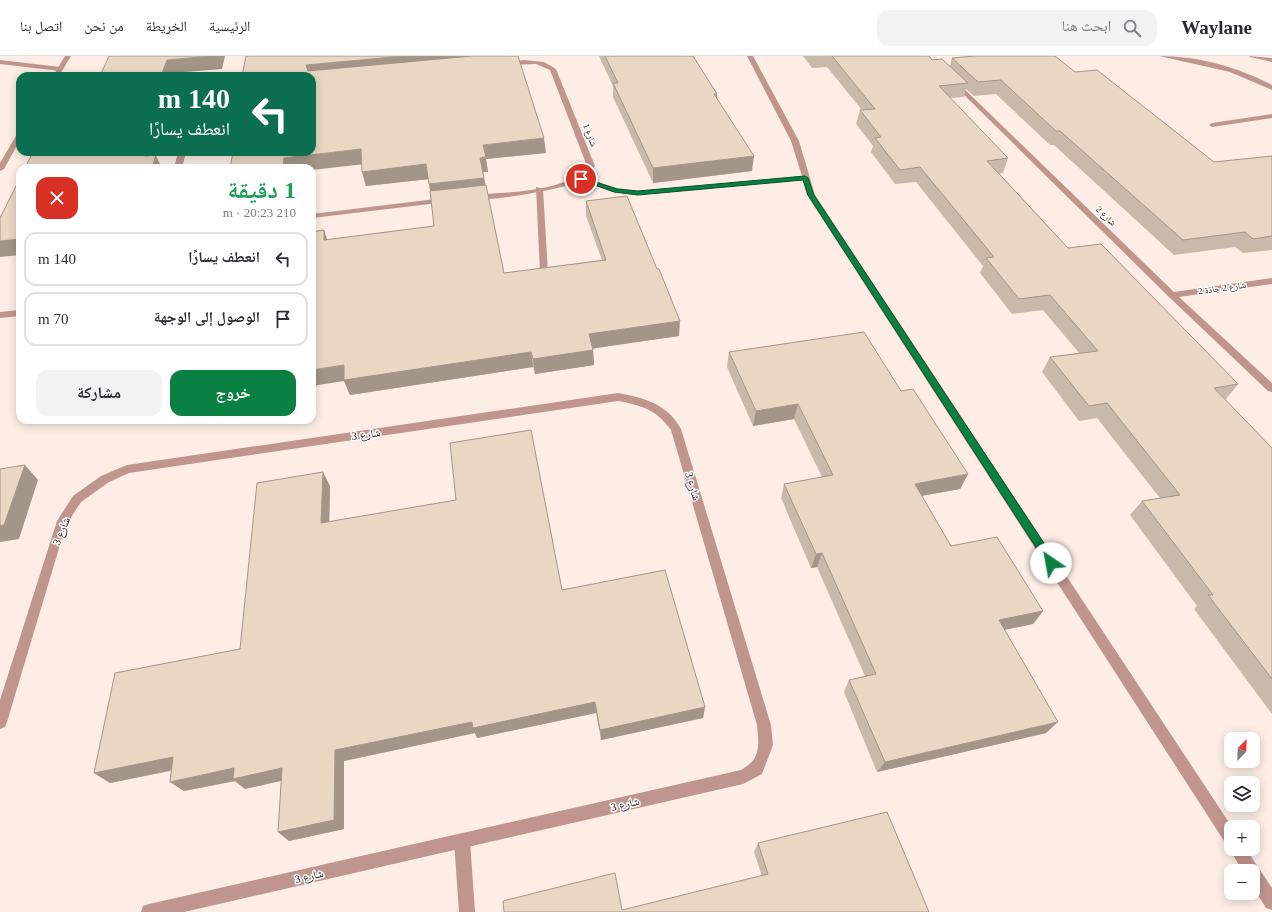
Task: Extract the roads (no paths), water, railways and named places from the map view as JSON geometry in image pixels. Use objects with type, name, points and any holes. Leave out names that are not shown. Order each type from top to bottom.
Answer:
[{"type":"street","points":[[58,72],[68,56]]},
{"type":"street","points":[[750,56],[795,140],[811,195],[1224,829]]},
{"type":"street","points":[[1162,56],[1193,61],[1226,69],[1272,88]]},
{"type":"street","points":[[1252,56],[1272,60]]},
{"type":"street","name":"شارع 1","points":[[496,64],[534,61],[545,64],[553,69],[591,166],[590,171],[581,179]]},
{"type":"street","points":[[0,62],[60,69]]},
{"type":"street","name":"شارع 2","points":[[950,78],[1172,295],[1272,389]]},
{"type":"street","points":[[1212,125],[1272,116]]},
{"type":"street","points":[[0,169],[16,141]]},
{"type":"street","points":[[469,198],[565,186],[581,179],[616,190],[638,193],[805,178]]},
{"type":"street","points":[[539,189],[544,273]]},
{"type":"street","points":[[316,216],[453,199]]},
{"type":"street","name":"شارع 2 جادة 2","points":[[1172,295],[1272,281]]},
{"type":"street","points":[[0,315],[16,313]]},
{"type":"street","name":"شارع 3","points":[[0,722],[61,524],[77,499],[105,479],[127,469],[618,397],[645,402],[666,414],[676,429],[764,725],[766,745],[757,769],[743,777],[149,912]]},
{"type":"street","points":[[462,841],[467,912]]},
{"type":"street","points":[[1260,884],[1272,902]]}]
